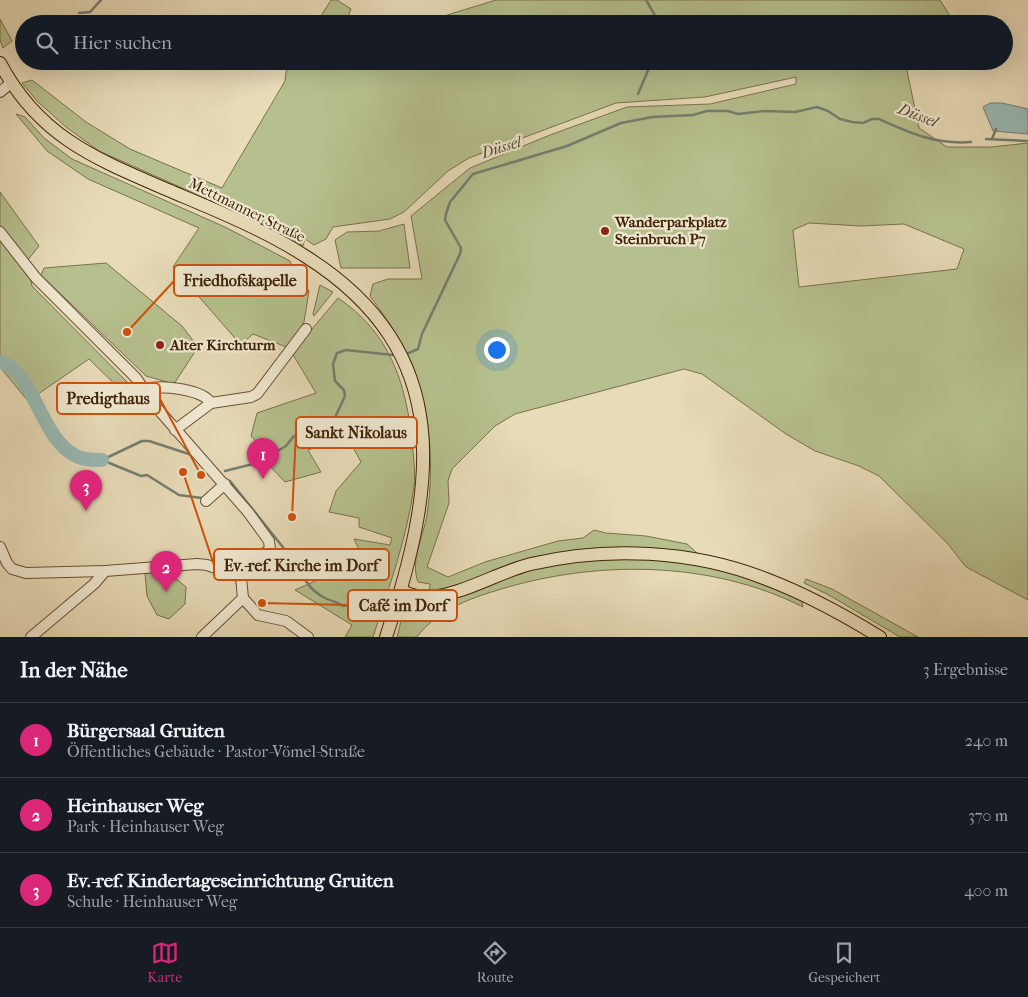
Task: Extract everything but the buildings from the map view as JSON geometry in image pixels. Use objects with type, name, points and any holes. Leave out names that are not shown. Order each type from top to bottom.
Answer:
[{"type":"main road","name":"Mettmanner Straße","points":[[0,63],[11,83],[36,114],[61,137],[118,168],[261,231],[308,258],[355,294],[388,335],[403,361],[418,401],[423,430],[425,461],[420,513],[401,592],[386,637]]},
{"type":"main road","points":[[401,592],[416,596],[436,596],[502,573],[557,560],[606,554],[670,556],[704,561],[764,578],[800,594],[880,637]]},
{"type":"street","points":[[0,92],[11,83]]},
{"type":"street","points":[[0,232],[36,278],[136,378],[175,430],[225,484],[271,545],[268,552],[247,567],[241,577],[243,598],[258,614],[286,621],[308,637]]},
{"type":"street","points":[[175,430],[211,402],[251,397],[256,394],[306,329]]},
{"type":"street","points":[[145,390],[156,387],[183,390],[208,398],[211,402]]},
{"type":"street","points":[[206,501],[225,484]]},
{"type":"street","points":[[0,548],[7,563],[18,571],[105,571],[197,564],[207,565],[241,577]]},
{"type":"street","points":[[31,637],[94,584],[105,571]]},
{"type":"street","points":[[202,637],[243,598]]},
{"type":"green space","points":[[331,0],[337,0],[351,9],[349,15],[322,15]]},
{"type":"green space","points":[[496,0],[940,0],[949,15],[447,15]]},
{"type":"green space","points":[[0,19],[12,41],[3,48],[0,40]]},
{"type":"green space","points":[[287,70],[907,70],[919,128],[947,147],[992,147],[1028,143],[1028,600],[966,567],[948,544],[879,476],[859,466],[815,451],[786,434],[702,374],[684,369],[515,414],[495,426],[452,469],[448,481],[449,503],[427,567],[448,577],[485,562],[558,541],[583,538],[594,530],[606,533],[646,536],[687,544],[715,569],[764,582],[801,598],[803,607],[767,592],[730,580],[691,573],[613,570],[574,573],[535,580],[475,597],[443,613],[433,620],[417,637],[397,637],[403,613],[428,607],[430,584],[418,582],[415,566],[427,515],[430,452],[421,389],[414,370],[398,337],[370,296],[373,284],[388,279],[422,279],[411,216],[470,168],[550,135],[627,107],[710,104],[796,84],[796,77],[705,97],[616,103],[469,158],[448,171],[404,212],[390,219],[333,227],[326,239],[314,245],[305,239],[303,246],[281,232],[99,151],[66,127],[37,101],[22,83],[32,80],[86,122],[130,149],[222,188],[285,81]],"holes":[[[809,223],[861,226],[904,224],[964,249],[957,269],[799,287],[793,230]]]},
{"type":"green space","points":[[16,114],[25,117],[44,138],[72,159],[227,228],[290,261],[300,286],[305,286],[309,291],[304,322],[289,348],[253,334],[241,345],[173,267],[199,228],[88,179],[47,151]]},
{"type":"green space","points":[[0,192],[39,246],[27,261],[32,286],[136,391],[128,397],[89,359],[28,401],[0,367]]},
{"type":"green space","points":[[404,224],[410,268],[341,268],[335,240],[347,232],[379,231]]},
{"type":"green space","points":[[106,263],[182,326],[198,347],[174,384],[146,376],[41,275],[44,268]]},
{"type":"green space","points":[[320,285],[333,292],[314,316],[313,314]]},
{"type":"green space","points":[[338,298],[356,311],[370,326],[392,360],[405,399],[412,441],[415,475],[411,505],[397,562],[373,637],[345,637],[352,625],[295,590],[364,559],[354,539],[390,545],[392,538],[359,527],[359,518],[329,512],[336,491],[361,462],[347,436],[308,450],[321,472],[285,482],[267,463],[269,456],[251,436],[257,413],[316,393],[292,353]]},
{"type":"green space","points":[[167,571],[186,587],[185,604],[169,619],[157,615],[147,596],[145,573]]},
{"type":"green space","points":[[806,579],[832,589],[918,637],[900,637],[827,594],[804,583]]},
{"type":"water","points":[[990,103],[1002,103],[1028,109],[1028,134],[993,131],[983,107]]},
{"type":"waterway","points":[[79,13],[90,12],[101,0]]},
{"type":"waterway","points":[[646,0],[655,15]]},
{"type":"waterway","points":[[638,94],[648,70]]},
{"type":"waterway","name":"Düssel","points":[[404,355],[418,349],[422,334],[460,254],[461,248],[445,220],[450,202],[473,174],[567,146],[621,123],[652,117],[693,115],[707,111],[728,111],[738,114],[765,111],[795,112],[817,107],[828,111],[840,119],[852,122],[863,123],[872,119],[879,119],[935,140],[971,142]]},
{"type":"waterway","points":[[992,139],[996,129]]},
{"type":"waterway","name":"Düssel","points":[[986,139],[1028,141]]},
{"type":"waterway","name":"Düssel","points":[[225,471],[257,463],[286,446],[293,437],[306,431],[327,428],[332,424],[345,396],[344,390],[335,381],[333,364],[337,353],[346,350],[393,355]]},
{"type":"waterway","name":"Düssel","points":[[0,362],[12,368],[21,378],[45,421],[64,447],[76,456],[89,460],[102,460]]},
{"type":"waterway","name":"Düssel","points":[[102,460],[142,441],[149,441],[192,455]]},
{"type":"waterway","points":[[102,460],[141,476],[147,475],[179,495],[202,498]]},
{"type":"waterway","points":[[227,481],[230,481],[298,566],[305,580],[316,592],[343,606],[355,604],[363,606]]},
{"type":"place","name":"Wanderparkplatz Steinbruch P7","points":[[605,231]]},
{"type":"place","name":"Friedhofskapelle","points":[[127,332]]},
{"type":"place","name":"Alter Kirchturm","points":[[160,345]]},
{"type":"place","name":"Ev.-ref. Kirche im Dorf","points":[[183,472]]},
{"type":"place","name":"Predigthaus","points":[[201,475]]},
{"type":"place","name":"Bürgersaal Gruiten","points":[[263,479]]},
{"type":"place","name":"Ev.-ref. Kindertageseinrichtung Gruiten","points":[[86,511]]},
{"type":"place","name":"Sankt Nikolaus","points":[[292,517]]},
{"type":"place","name":"Heinhauser Weg","points":[[166,592]]},
{"type":"place","name":"Café im Dorf","points":[[262,603]]}]
